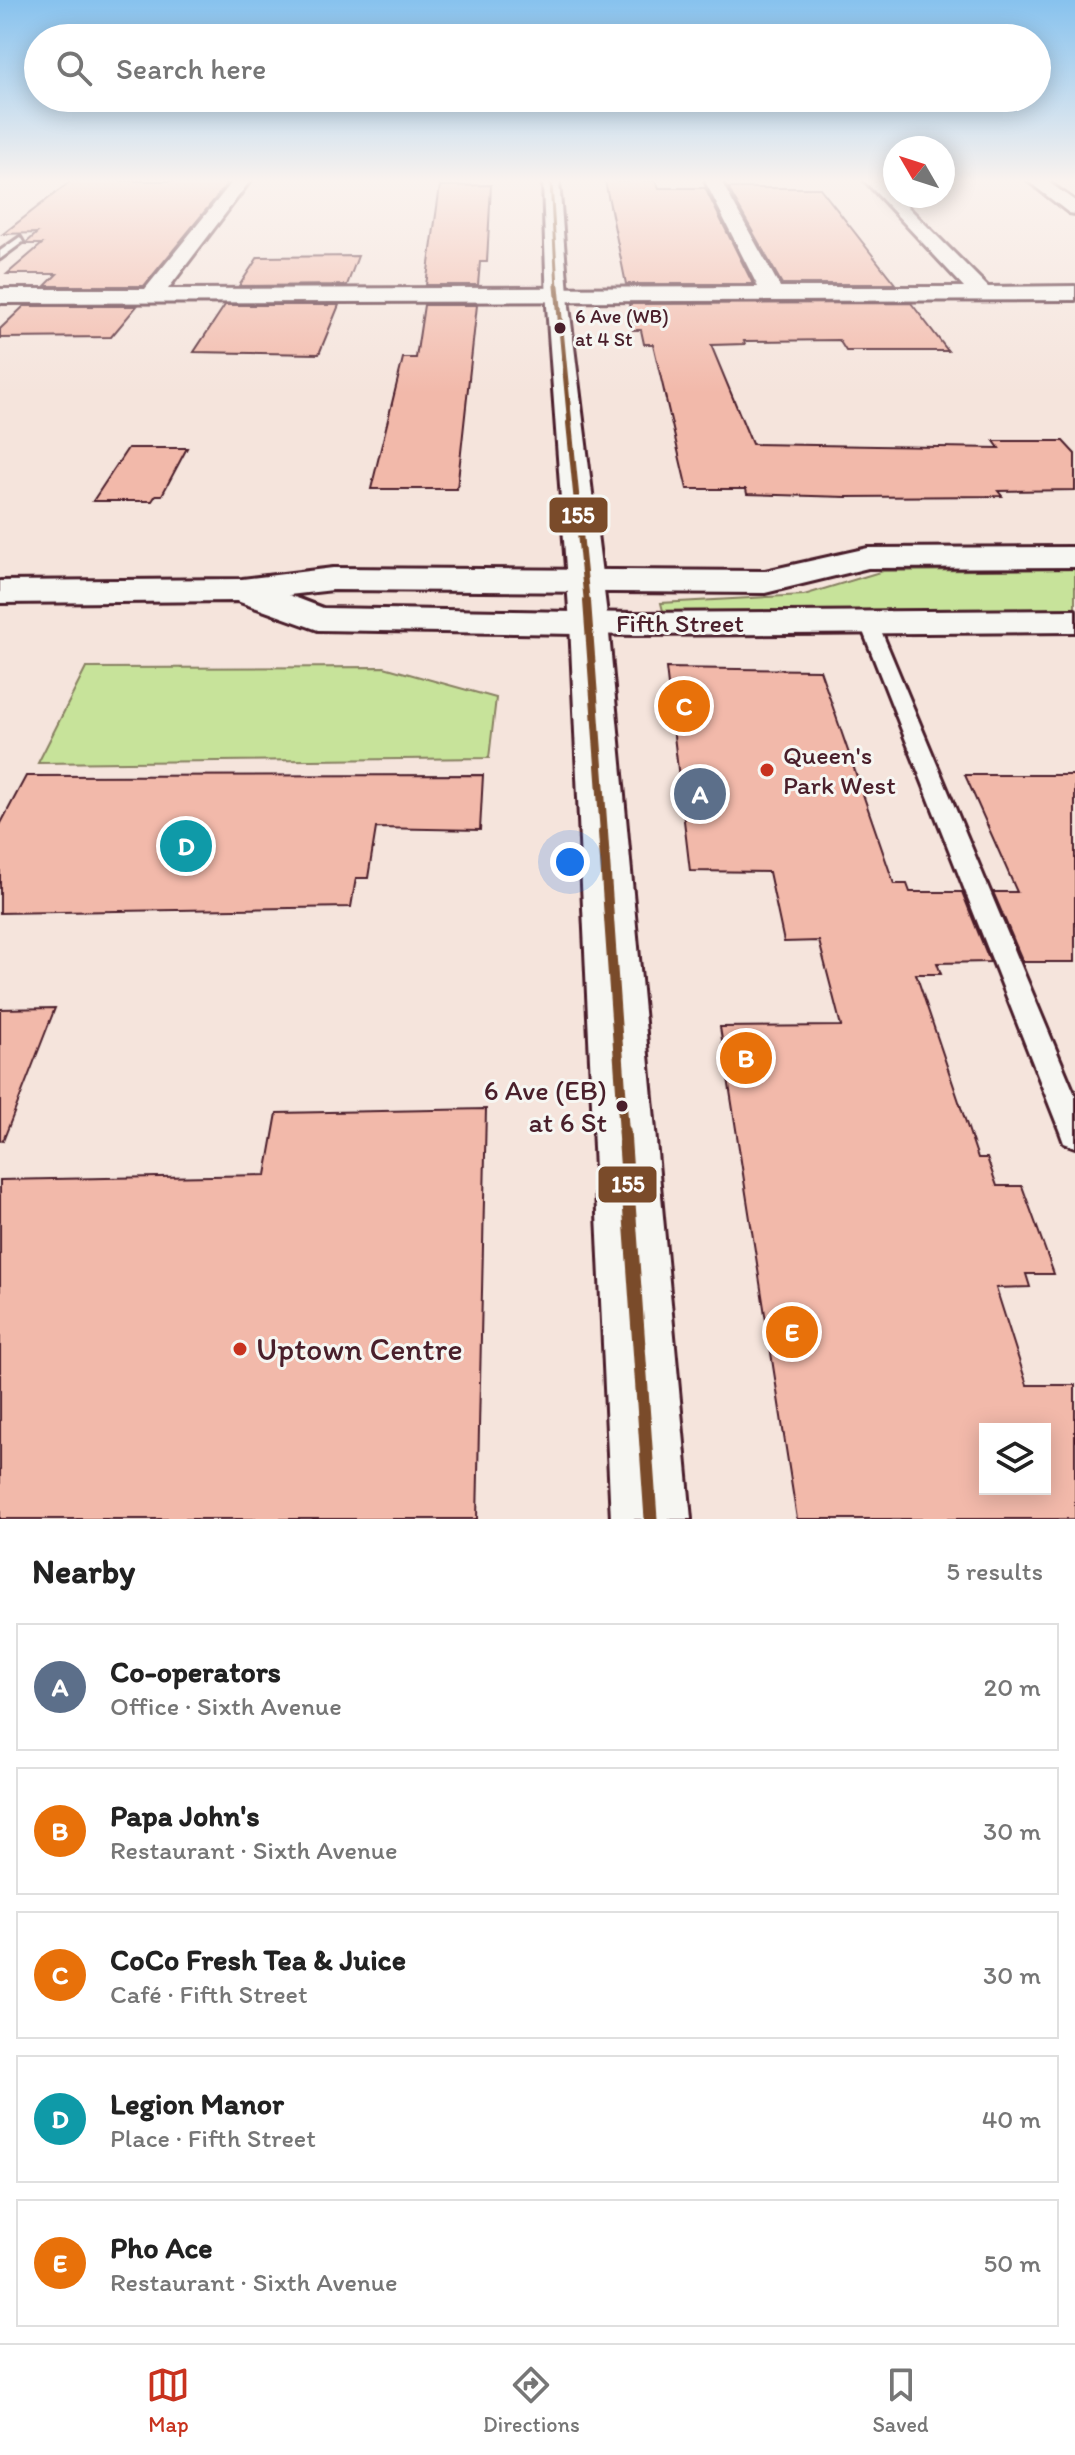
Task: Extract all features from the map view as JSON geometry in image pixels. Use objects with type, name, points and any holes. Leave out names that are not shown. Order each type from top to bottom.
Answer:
[{"type":"street","points":[[151,296],[186,252]]},
{"type":"street","points":[[555,252],[589,623],[651,1519]]},
{"type":"street","points":[[750,252],[772,293]]},
{"type":"street","points":[[942,252],[982,293]]},
{"type":"street","points":[[0,296],[1075,293]]},
{"type":"street","name":"Fifth Street","points":[[0,592],[242,590],[333,579],[765,582],[868,558],[1075,557]]},
{"type":"street","name":"Fifth Street","points":[[242,590],[318,619],[589,623],[1075,621]]},
{"type":"lane","points":[[868,621],[1075,1132]]},
{"type":"green space","points":[[1075,569],[1075,609],[663,611],[661,603],[804,595],[883,571]]},
{"type":"green space","points":[[384,667],[496,698],[489,758],[38,763],[86,668]]},
{"type":"building","points":[[33,252],[172,252],[144,286],[45,286],[57,274],[7,274]]},
{"type":"building","points":[[431,252],[488,252],[487,262],[480,262],[478,285],[426,285]]},
{"type":"building","points":[[619,252],[737,252],[753,284],[626,284]]},
{"type":"building","points":[[764,252],[870,252],[895,284],[782,284]]},
{"type":"building","points":[[358,256],[347,285],[239,286],[258,257]]},
{"type":"building","points":[[911,303],[948,351],[846,351],[839,340],[744,341],[745,344],[711,345],[752,444],[999,448],[994,441],[1063,441],[1075,454],[1075,490],[998,491],[1002,496],[846,497],[747,494],[746,489],[687,489],[653,344],[644,344],[641,330],[633,330],[629,304]]},
{"type":"building","points":[[225,305],[339,305],[319,354],[194,352]]},
{"type":"building","points":[[424,305],[477,305],[457,489],[371,489],[403,358],[416,358]]},
{"type":"building","points":[[24,306],[137,306],[111,337],[0,338],[0,329]]},
{"type":"building","points":[[128,448],[187,448],[162,495],[156,495],[152,501],[93,501]]},
{"type":"building","points":[[666,668],[820,670],[894,884],[907,884],[910,892],[962,892],[990,962],[937,963],[941,974],[916,974],[978,1158],[987,1158],[997,1186],[1022,1186],[1054,1274],[1026,1274],[1030,1287],[996,1288],[1027,1385],[1075,1385],[1075,1519],[797,1519],[720,1027],[841,1026],[819,941],[784,942],[769,872],[690,871]]},
{"type":"building","points":[[483,775],[480,830],[376,828],[368,878],[356,878],[351,907],[0,913],[0,825],[26,776]]},
{"type":"building","points":[[965,775],[1075,775],[1075,962],[1023,962],[993,892],[1017,892]]},
{"type":"building","points":[[55,1008],[3,1141],[0,1140],[0,1009]]},
{"type":"building","name":"Uptown Centre","points":[[486,1109],[477,1519],[0,1519],[0,1180],[266,1175],[277,1113]]},
{"type":"transit line","name":"155","points":[[555,252],[589,623],[651,1519]]},
{"type":"place","name":"6 Ave (WB) at 4 St","points":[[560,328]]},
{"type":"place","name":"CoCo Fresh Tea & Juice","points":[[684,706]]},
{"type":"place","name":"Queen's Park West","points":[[767,770]]},
{"type":"place","name":"Co-operators","points":[[700,794]]},
{"type":"place","name":"Legion Manor","points":[[186,846]]},
{"type":"place","name":"Papa John's","points":[[746,1058]]},
{"type":"place","name":"6 Ave (EB) at 6 St","points":[[622,1106]]},
{"type":"place","name":"Pho Ace","points":[[792,1332]]},
{"type":"place","name":"Uptown Centre","points":[[240,1349]]}]
